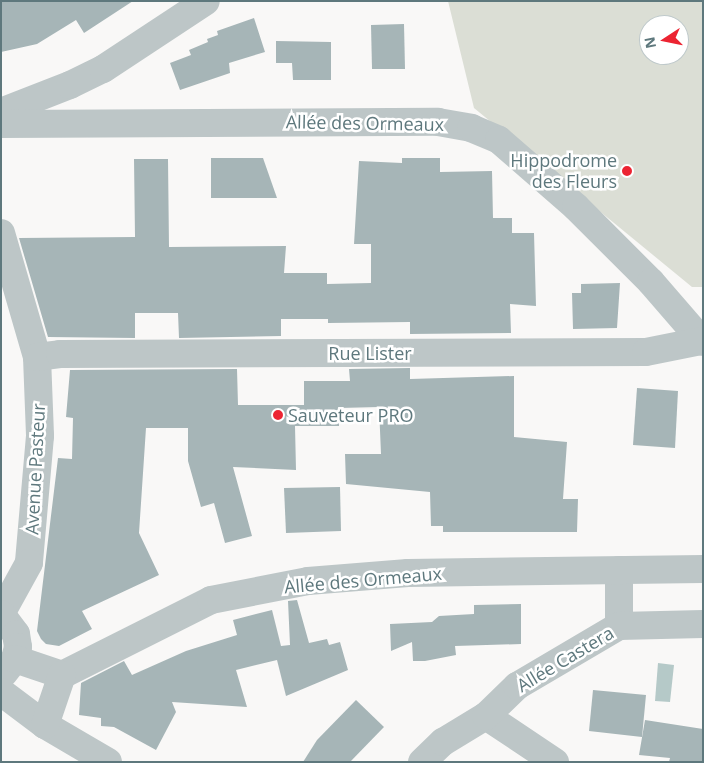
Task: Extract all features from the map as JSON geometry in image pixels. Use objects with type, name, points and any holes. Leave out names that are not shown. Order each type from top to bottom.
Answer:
[{"type":"street","points":[[1,112],[70,86],[103,68],[206,1]]},
{"type":"street","name":"Allée des Ormeaux","points":[[1,124],[438,122],[471,128],[499,140],[576,207],[651,282],[702,341]]},
{"type":"street","name":"Avenue Pasteur","points":[[1,233],[37,357],[40,436],[29,563],[1,614]]},
{"type":"street","name":"Rue Lister","points":[[37,357],[60,354],[646,352],[702,341]]},
{"type":"street","name":"Allée des Ormeaux","points":[[62,675],[211,600],[308,581],[408,573],[703,569]]},
{"type":"street","points":[[619,570],[619,626]]},
{"type":"street","points":[[1,614],[16,634],[8,667],[62,675],[45,726]]},
{"type":"street","name":"Allée Castera","points":[[422,762],[443,742],[486,716],[517,686],[619,626],[703,624]]},
{"type":"street","points":[[1,692],[45,726],[108,762]]},
{"type":"street","points":[[486,716],[555,762]]},
{"type":"shaded area","name":"Hippodrome des Fleurs","points":[[448,1],[703,1],[703,287],[692,287],[474,108]]},
{"type":"shaded area","points":[[658,663],[674,665],[670,702],[655,701]]},
{"type":"building","points":[[1,1],[133,1],[84,33],[76,20],[37,44],[1,52]]},
{"type":"building","points":[[254,18],[265,52],[229,63],[230,73],[180,90],[170,63],[191,55],[189,50],[208,42],[207,39],[218,35],[217,31]]},
{"type":"building","points":[[404,24],[405,69],[372,69],[371,25]]},
{"type":"building","points":[[276,41],[331,42],[331,80],[293,80],[292,63],[276,63]]},
{"type":"building","points":[[211,158],[263,158],[277,198],[211,198]]},
{"type":"building","points":[[402,158],[440,158],[440,172],[492,171],[493,218],[512,218],[512,233],[534,233],[536,306],[510,304],[511,333],[410,334],[410,322],[328,323],[328,319],[281,319],[281,336],[179,338],[178,313],[135,313],[135,338],[48,337],[19,238],[135,237],[134,159],[168,159],[169,247],[286,246],[284,273],[327,273],[327,284],[371,283],[371,244],[354,244],[359,161],[402,163]]},
{"type":"building","points":[[620,283],[617,328],[573,329],[572,293],[581,293],[581,284]]},
{"type":"building","points":[[410,368],[410,379],[514,376],[514,437],[567,442],[563,499],[578,499],[577,532],[443,532],[443,526],[431,526],[430,492],[346,484],[345,454],[381,454],[379,407],[339,408],[339,426],[295,426],[296,470],[233,467],[252,536],[225,543],[214,503],[201,507],[188,461],[188,428],[146,428],[139,533],[159,575],[82,611],[92,629],[59,646],[46,644],[41,639],[37,631],[58,458],[72,459],[73,418],[66,417],[70,370],[237,369],[238,405],[304,405],[304,381],[350,381],[349,369]]},
{"type":"building","points":[[637,388],[678,391],[675,448],[633,445]]},
{"type":"building","points":[[340,487],[341,531],[286,533],[284,488]]},
{"type":"building","points":[[297,600],[309,643],[327,639],[329,645],[340,642],[348,670],[286,696],[277,660],[236,670],[247,707],[172,702],[176,712],[156,750],[114,727],[101,726],[101,718],[79,715],[81,683],[124,661],[132,675],[186,651],[237,635],[233,620],[272,610],[281,646],[290,645],[288,601]]},
{"type":"building","points":[[521,604],[521,644],[455,646],[456,655],[425,661],[413,661],[412,642],[391,651],[390,624],[432,622],[439,616],[474,614],[474,605]]},
{"type":"building","points":[[593,690],[646,695],[642,737],[589,731]]},
{"type":"building","points":[[356,700],[384,727],[350,762],[303,762],[317,740]]},
{"type":"building","points":[[645,720],[703,729],[703,762],[669,762],[670,758],[639,755]]},
{"type":"place","name":"Hippodrome des Fleurs","points":[[627,171]]},
{"type":"place","name":"Sauveteur PRO","points":[[278,415]]}]
